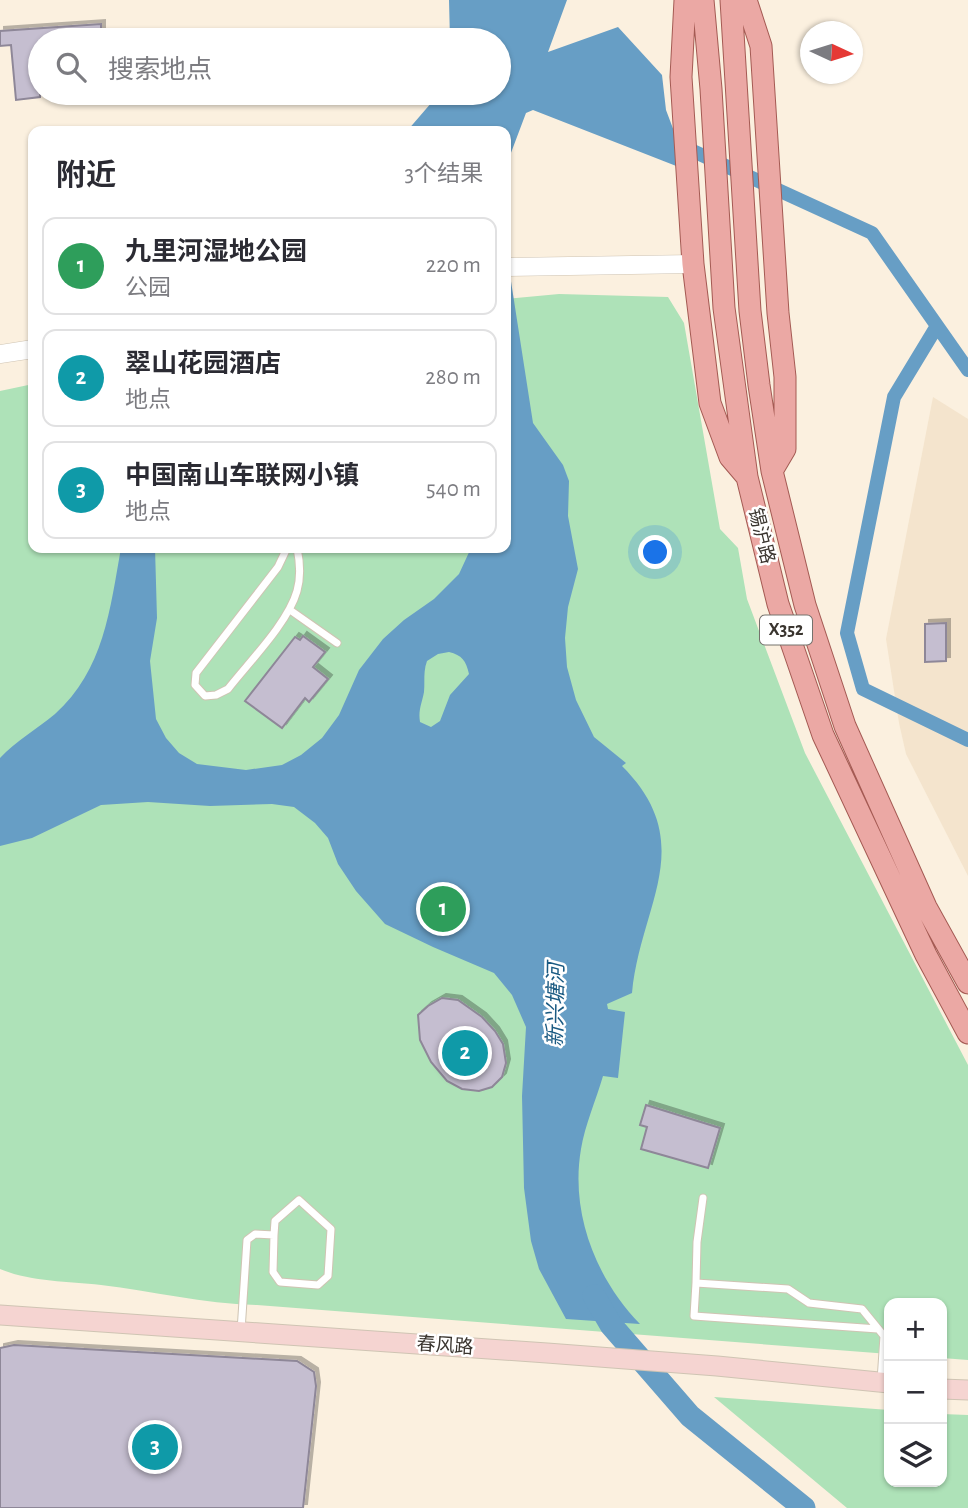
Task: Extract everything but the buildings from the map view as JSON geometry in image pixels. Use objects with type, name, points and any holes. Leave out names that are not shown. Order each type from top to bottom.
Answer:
[{"type":"main road","points":[[685,0],[681,77],[693,264],[710,404],[730,457],[747,477]]},
{"type":"main road","name":"锡沪路","points":[[703,0],[712,89],[724,308],[747,477],[778,604],[823,735],[926,955],[968,1033]]},
{"type":"main road","name":"锡沪路","points":[[731,0],[750,310],[772,471],[805,605],[845,726],[926,907],[968,983]]},
{"type":"main road","points":[[746,0],[761,46],[785,377],[785,449],[772,471]]},
{"type":"main road","name":"春风路","points":[[0,1315],[547,1353],[884,1382]]},
{"type":"main road","points":[[947,1389],[968,1390]]},
{"type":"street","points":[[511,267],[693,264]]},
{"type":"street","points":[[0,354],[28,350]]},
{"type":"lane","points":[[285,553],[278,567],[196,673],[195,685],[205,696],[228,690],[290,610],[298,589],[299,553]]},
{"type":"lane","points":[[290,610],[337,642]]},
{"type":"lane","points":[[703,1198],[696,1242],[694,1316],[878,1329]]},
{"type":"lane","points":[[299,1200],[331,1228],[328,1276],[317,1285],[280,1282],[273,1272],[274,1235],[275,1221],[299,1200]]},
{"type":"lane","points":[[241,1332],[247,1240],[255,1234],[274,1235]]},
{"type":"lane","points":[[696,1283],[788,1289],[809,1303],[862,1309],[884,1336],[885,1361]]},
{"type":"shaded area","points":[[933,397],[968,419],[968,876],[906,754],[886,639]]},
{"type":"green space","points":[[559,294],[668,297],[684,323],[720,529],[738,548],[747,599],[805,753],[968,1065],[968,1360],[947,1358],[947,1298],[884,1298],[884,1354],[218,1302],[101,1285],[37,1279],[0,1269],[0,391],[28,385],[28,553],[511,553],[511,299]]},
{"type":"green space","points":[[714,1397],[884,1410],[884,1487],[947,1487],[947,1414],[968,1415],[968,1508],[847,1508]]},
{"type":"water","points":[[449,0],[567,0],[548,52],[618,27],[662,75],[666,110],[689,171],[533,110],[526,113],[511,153],[511,126],[411,126],[429,105],[511,105],[511,28],[450,28]]},
{"type":"water","points":[[511,281],[533,423],[563,465],[569,481],[568,516],[578,569],[568,607],[565,638],[567,667],[576,700],[594,737],[626,763],[622,766],[645,795],[658,822],[662,849],[659,876],[637,961],[632,993],[607,1004],[608,1009],[625,1012],[618,1078],[603,1076],[583,1140],[579,1173],[579,1197],[590,1244],[611,1287],[640,1324],[566,1319],[539,1269],[531,1241],[524,1188],[522,1096],[526,1027],[512,995],[494,973],[385,924],[356,891],[338,864],[328,838],[315,823],[294,807],[272,804],[210,806],[148,802],[101,805],[32,838],[0,846],[0,758],[55,714],[84,678],[102,637],[120,553],[155,553],[157,618],[150,661],[156,719],[166,738],[179,753],[197,764],[246,770],[282,765],[301,755],[322,738],[339,715],[359,670],[383,639],[434,599],[459,574],[469,553],[511,553]],"holes":[[[449,652],[463,659],[469,674],[450,695],[440,721],[431,727],[420,722],[427,661],[438,654]]]},
{"type":"waterway","points":[[682,146],[872,233],[968,370]]},
{"type":"waterway","points":[[937,326],[894,397],[847,633],[863,689],[968,740]]},
{"type":"waterway","name":"新兴塘河","points":[[594,1296],[611,1325],[690,1416],[804,1508]]},
{"type":"place","name":"九里河湿地公园","points":[[443,909]]},
{"type":"place","name":"翠山花园酒店","points":[[465,1053]]},
{"type":"place","name":"中国南山车联网小镇","points":[[155,1447]]}]
